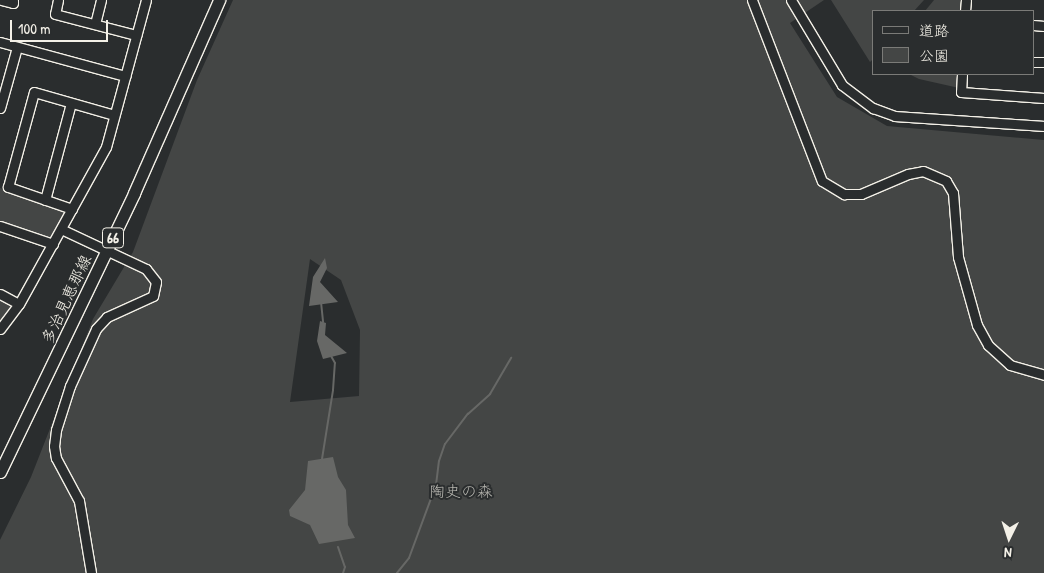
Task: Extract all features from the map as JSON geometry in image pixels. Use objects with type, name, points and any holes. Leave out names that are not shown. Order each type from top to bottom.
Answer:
[{"type":"main road","name":"多治見恵那線","points":[[0,472],[107,249],[219,0]]},
{"type":"street","points":[[1,0],[12,3],[13,0]]},
{"type":"street","points":[[58,0],[55,14],[136,35]]},
{"type":"street","points":[[95,24],[101,0]]},
{"type":"street","points":[[0,329],[19,304],[106,147],[146,0]]},
{"type":"street","points":[[752,0],[822,181],[844,194],[861,194],[908,174],[923,171],[946,181],[953,193],[958,257],[976,325],[988,345],[1010,365],[1044,375]]},
{"type":"street","points":[[791,0],[842,85],[873,108],[895,116],[1044,126]]},
{"type":"street","points":[[0,42],[125,76]]},
{"type":"street","points":[[0,108],[17,46]]},
{"type":"street","points":[[962,75],[961,92],[1044,98]]},
{"type":"street","points":[[72,209],[8,187],[34,92],[114,115]]},
{"type":"street","points":[[45,200],[71,103]]},
{"type":"street","points":[[0,226],[53,244]]},
{"type":"street","points":[[62,228],[146,269],[153,275],[156,290],[154,296],[107,317],[96,329],[70,386],[56,430],[54,446],[56,458],[79,501],[91,573]]},
{"type":"street","points":[[0,294],[19,304]]},
{"type":"green space","name":"陶史の森","points":[[233,0],[824,0],[790,23],[837,97],[887,126],[1044,140],[1044,573],[0,573],[0,540],[31,477],[93,319],[133,252],[197,80]],"holes":[[[310,259],[341,280],[360,330],[359,396],[290,402]]]},
{"type":"green space","points":[[831,0],[924,0],[915,10],[872,10],[872,60],[870,62]]},
{"type":"green space","points":[[934,0],[964,0],[964,10],[926,10]]},
{"type":"green space","points":[[911,75],[960,75],[959,88],[919,79]]},
{"type":"green space","points":[[0,188],[62,209],[64,214],[50,238],[0,223]]},
{"type":"green space","points":[[0,300],[14,307],[0,324]]},
{"type":"shaded area","points":[[325,258],[327,268],[320,282],[338,302],[309,306],[313,277]]},
{"type":"shaded area","points":[[320,321],[326,323],[325,335],[347,353],[323,359],[317,341]]},
{"type":"shaded area","points":[[333,457],[338,477],[346,490],[348,525],[355,538],[319,544],[310,525],[290,516],[289,510],[305,490],[308,461]]},
{"type":"waterway","points":[[321,302],[323,322]]},
{"type":"waterway","points":[[322,459],[333,390],[335,363],[331,356]]},
{"type":"waterway","points":[[397,573],[409,558],[436,485],[439,461],[445,444],[468,414],[490,394],[511,358]]},
{"type":"waterway","points":[[338,547],[345,567],[343,573]]}]
